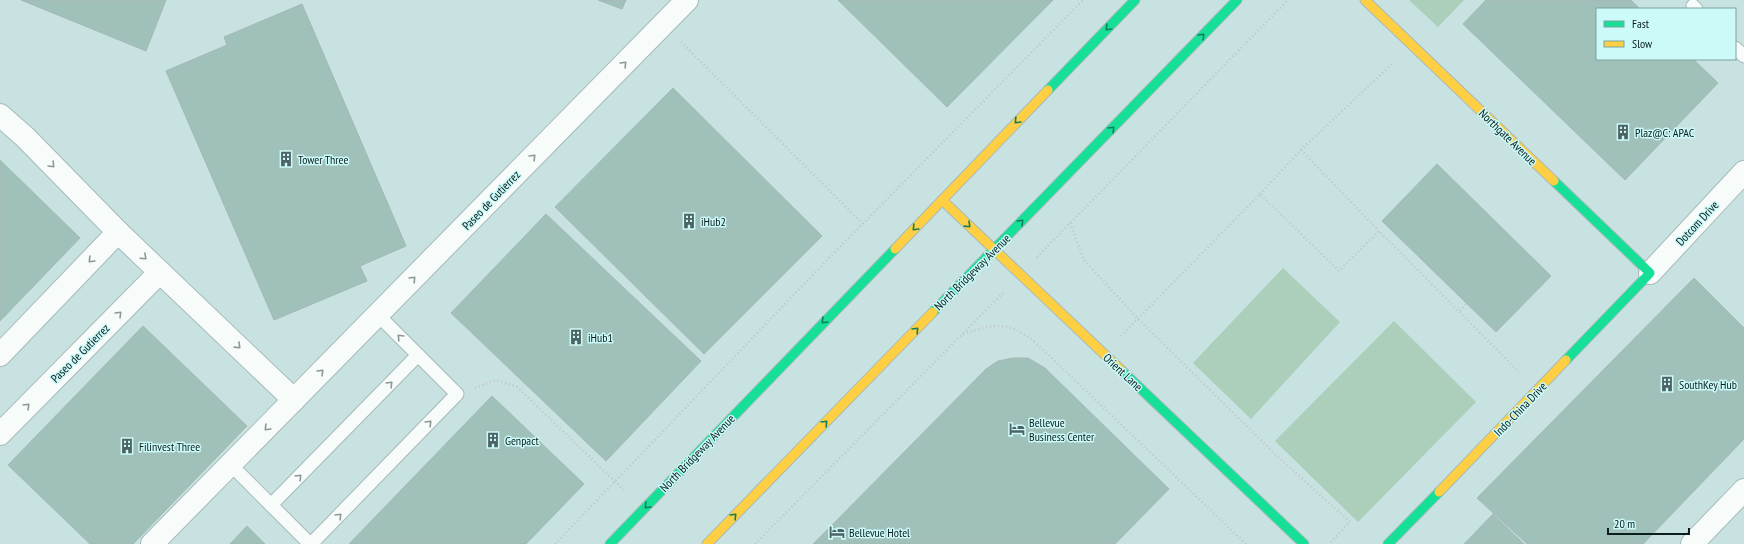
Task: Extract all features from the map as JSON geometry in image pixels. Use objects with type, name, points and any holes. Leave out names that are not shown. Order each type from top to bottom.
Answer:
[{"type":"street","name":"Paseo de Gutierrez","points":[[152,544],[687,0]]},
{"type":"street","name":"North Bridgeway Avenue","points":[[610,544],[1135,0]]},
{"type":"street","name":"North Bridgeway Avenue","points":[[707,544],[1237,0]]},
{"type":"street","name":"Northgate Avenue","points":[[1365,0],[1650,274]]},
{"type":"street","points":[[0,114],[118,232],[294,400]]},
{"type":"street","name":"Dotcom Drive","points":[[1650,274],[1744,172]]},
{"type":"street","name":"Orient Lane","points":[[942,200],[1304,544]]},
{"type":"street","points":[[0,355],[118,232]]},
{"type":"street","name":"Paseo de Gutierrez","points":[[0,434],[160,272]]},
{"type":"street","name":"Indo-China Drive","points":[[1388,544],[1650,274]]},
{"type":"street","points":[[1692,544],[1744,490]]},
{"type":"lane","points":[[1736,49],[1744,56]]},
{"type":"lane","points":[[231,465],[311,544],[457,394],[378,315]]},
{"type":"lane","points":[[271,505],[418,355]]},
{"type":"path","points":[[555,544],[863,224],[1083,0]]},
{"type":"path","points":[[663,24],[863,224]]},
{"type":"path","points":[[1103,354],[1260,194],[1300,150],[1412,45]]},
{"type":"path","points":[[1300,150],[1537,391]]},
{"type":"path","points":[[1260,194],[1339,271],[1379,231]]},
{"type":"path","points":[[1070,223],[1084,260],[1138,318],[1276,455],[1350,522],[1329,544]]},
{"type":"path","points":[[1460,311],[1467,303]]},
{"type":"path","points":[[962,334],[996,326],[1009,326],[1020,331],[1036,343],[1246,544]]},
{"type":"path","points":[[457,394],[496,380],[517,387],[644,509]]},
{"type":"green space","points":[[1409,0],[1464,0],[1438,27]]},
{"type":"green space","points":[[1283,268],[1340,322],[1251,419],[1193,363]]},
{"type":"green space","points":[[1394,321],[1476,402],[1358,522],[1275,441]]},
{"type":"building","points":[[21,0],[166,0],[146,51]]},
{"type":"building","points":[[598,0],[626,0],[622,9]]},
{"type":"building","points":[[838,0],[1053,0],[947,107]]},
{"type":"building","name":"Plaz@C: APAC","points":[[1486,0],[1631,0],[1639,8],[1596,8],[1596,60],[1694,60],[1718,83],[1625,180],[1463,24]]},
{"type":"building","name":"Tower Three","points":[[302,4],[406,246],[360,266],[367,281],[274,320],[166,71],[227,45],[224,37]]},
{"type":"building","name":"iHub2","points":[[673,88],[822,236],[704,354],[555,207]]},
{"type":"building","points":[[0,160],[80,238],[0,321]]},
{"type":"building","points":[[1437,164],[1551,276],[1496,332],[1382,221]]},
{"type":"building","name":"iHub1","points":[[546,214],[701,361],[606,461],[451,313]]},
{"type":"building","name":"SouthKey Hub","points":[[1694,278],[1744,328],[1744,439],[1643,544],[1527,544],[1477,498]]},
{"type":"building","name":"Filinvest Three","points":[[143,326],[247,426],[133,544],[90,544],[8,465]]},
{"type":"building","name":"Bellevue Business Center","points":[[1013,358],[1028,358],[1045,368],[1169,489],[1115,544],[863,544],[837,520],[986,369],[998,361]]},
{"type":"building","name":"Genpact","points":[[492,396],[584,484],[526,544],[349,544]]},
{"type":"building","points":[[1493,514],[1524,544],[1464,544]]},
{"type":"building","name":"Bellevue Hotel","points":[[837,520],[863,544],[813,544]]},
{"type":"building","points":[[247,526],[265,544],[230,544]]},
{"type":"traffic: fast","points":[[1048,90],[1135,0]]},
{"type":"traffic: fast","points":[[933,312],[1237,0]]},
{"type":"traffic: fast","points":[[1554,181],[1650,273],[1566,360]]},
{"type":"traffic: fast","points":[[610,544],[895,249]]},
{"type":"traffic: fast","points":[[1121,370],[1304,544]]},
{"type":"traffic: fast","points":[[1388,544],[1439,492]]},
{"type":"traffic: slow","points":[[1365,0],[1554,181]]},
{"type":"traffic: slow","points":[[895,249],[1048,90]]},
{"type":"traffic: slow","points":[[942,200],[1121,370]]},
{"type":"traffic: slow","points":[[707,544],[933,312]]},
{"type":"traffic: slow","points":[[1439,492],[1566,360]]},
{"type":"place","name":"Plaz@C: APAC","points":[[1623,132]]},
{"type":"place","name":"Tower Three","points":[[286,159]]},
{"type":"place","name":"iHub2","points":[[689,221]]},
{"type":"place","name":"iHub1","points":[[576,337]]},
{"type":"place","name":"SouthKey Hub","points":[[1667,384]]},
{"type":"place","name":"Bellevue Business Center","points":[[1017,429]]},
{"type":"place","name":"Genpact","points":[[493,440]]},
{"type":"place","name":"Filinvest Three","points":[[127,446]]},
{"type":"place","name":"Bellevue Hotel","points":[[837,532]]}]
